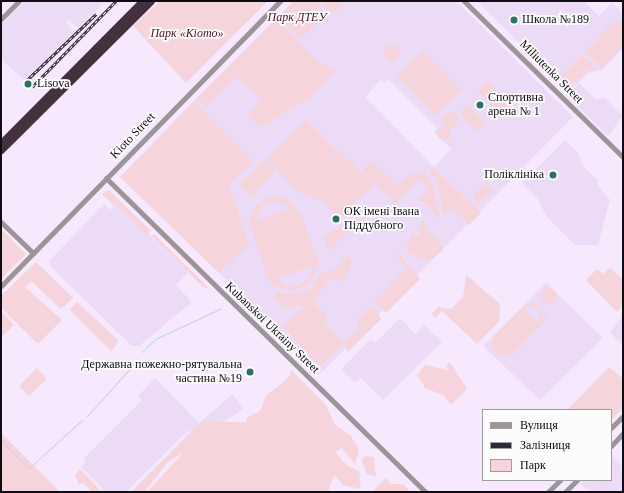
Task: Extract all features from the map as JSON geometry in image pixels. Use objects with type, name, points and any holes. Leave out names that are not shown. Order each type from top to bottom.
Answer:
[{"type":"highway","points":[[1,143],[142,1]]},
{"type":"highway","points":[[1,150],[151,1]]},
{"type":"street","points":[[1,19],[18,1]]},
{"type":"street","name":"Kioto Street","points":[[1,286],[280,1]]},
{"type":"street","name":"Miliutenka Street","points":[[464,1],[623,157]]},
{"type":"street","name":"Kubanskoi Ukrainy Street","points":[[106,178],[425,492]]},
{"type":"street","points":[[1,222],[33,253]]},
{"type":"street","points":[[612,427],[623,416]]},
{"type":"street","points":[[612,445],[623,433]]},
{"type":"street","points":[[548,492],[559,481]]},
{"type":"street","points":[[565,492],[576,481]]},
{"type":"shaded area","points":[[25,1],[106,1],[78,28],[69,19],[66,22],[74,32],[24,80],[1,59],[1,25]]},
{"type":"shaded area","points":[[294,1],[456,1],[573,117],[321,373],[181,235],[253,160],[194,101]],"holes":[[[388,79],[437,128],[434,132],[451,149],[434,167],[365,97],[381,80],[384,83]]]},
{"type":"shaded area","points":[[477,1],[584,1],[599,16],[612,3],[623,13],[623,48],[602,70],[588,73],[569,92]]},
{"type":"shaded area","points":[[579,83],[597,100],[604,97],[623,116],[608,136],[567,96]]},
{"type":"shaded area","points":[[565,140],[578,153],[584,167],[599,181],[597,185],[610,200],[598,245],[575,245],[546,216],[538,199],[522,183]]},
{"type":"shaded area","points":[[116,203],[188,273],[176,285],[192,302],[139,346],[132,346],[52,268],[49,261],[104,204],[110,210]]},
{"type":"shaded area","points":[[546,283],[603,338],[540,400],[483,346]]},
{"type":"shaded area","points":[[623,315],[623,346],[610,333]]},
{"type":"shaded area","points":[[400,318],[415,334],[424,325],[442,342],[383,400],[361,378],[355,383],[341,369],[371,339],[375,343]]},
{"type":"shaded area","points":[[155,378],[207,431],[197,429],[187,432],[126,492],[106,492],[81,467],[86,462],[83,459],[142,400],[138,396]]},
{"type":"shaded area","points":[[233,394],[243,409],[209,431],[200,422]]},
{"type":"shaded area","points":[[612,456],[623,467],[623,492],[590,492],[579,482],[612,481]]},
{"type":"green space","name":"Парк «Кіото»","points":[[160,1],[268,1],[186,83],[133,26]]},
{"type":"green space","name":"Парк ДТЕУ","points":[[294,1],[346,1],[333,14],[322,3],[311,15],[318,23],[300,39],[278,17]]},
{"type":"green space","points":[[276,19],[321,64],[336,70],[311,97],[260,127],[247,114],[261,100],[237,77],[207,107],[197,98]]},
{"type":"green space","points":[[623,21],[623,45],[602,68],[585,53],[613,22]]},
{"type":"green space","points":[[392,45],[398,47],[400,53],[398,59],[392,61],[386,59],[384,53],[386,47]]},
{"type":"green space","points":[[422,50],[462,90],[436,115],[397,75]]},
{"type":"green space","points":[[582,55],[594,66],[569,86],[560,77]]},
{"type":"green space","points":[[486,81],[511,106],[502,115],[477,90]]},
{"type":"green space","points":[[194,101],[253,160],[229,185],[249,244],[219,273],[120,177]]},
{"type":"green space","points":[[467,105],[486,123],[478,132],[459,114]]},
{"type":"green space","points":[[450,112],[456,114],[458,120],[456,126],[450,128],[444,126],[442,120],[444,114]]},
{"type":"green space","points":[[306,119],[336,150],[296,190],[266,159]]},
{"type":"green space","points":[[441,126],[447,126],[451,130],[451,136],[447,140],[441,140],[437,136],[437,130]]},
{"type":"green space","points":[[338,150],[374,185],[337,220],[324,202],[296,191]]},
{"type":"green space","points":[[264,160],[276,172],[251,197],[239,185]]},
{"type":"green space","points":[[372,161],[397,185],[411,172],[415,175],[423,172],[432,181],[440,219],[419,198],[428,189],[418,180],[395,203],[362,171]]},
{"type":"green space","points":[[434,168],[481,213],[469,225],[453,209],[444,215],[436,179],[429,172]]},
{"type":"green space","points":[[485,183],[493,191],[476,204],[473,196]]},
{"type":"green space","points":[[109,190],[151,231],[147,236],[117,204],[114,206],[102,194]]},
{"type":"green space","points":[[280,196],[288,199],[300,212],[319,264],[308,285],[291,291],[274,286],[268,279],[249,222],[256,205],[271,197]],"holes":[[[275,201],[291,208],[256,221],[263,205]],[[313,266],[309,278],[299,286],[287,286],[276,279]]]},
{"type":"green space","points":[[361,218],[372,227],[368,231],[357,223],[329,251],[323,236]]},
{"type":"green space","points":[[424,220],[429,234],[438,238],[443,251],[427,261],[408,253],[407,244],[412,233],[420,237],[419,225]]},
{"type":"green space","points":[[1,229],[26,254],[1,279]]},
{"type":"green space","points":[[154,234],[208,287],[205,289],[151,236]]},
{"type":"green space","points":[[398,253],[420,279],[386,313],[374,302],[407,268],[395,255]]},
{"type":"green space","points":[[348,256],[352,260],[345,281],[328,280],[313,303],[326,315],[326,324],[306,305],[343,342],[359,329],[358,319],[373,306],[381,319],[348,352],[343,343],[320,366],[282,327],[305,305],[283,307],[274,298],[277,292],[296,294],[310,289],[320,274],[335,268]]},
{"type":"green space","points":[[36,262],[73,298],[61,309],[31,281],[25,287],[62,320],[38,344],[1,308],[1,296]]},
{"type":"green space","points":[[610,268],[623,279],[623,306],[617,312],[586,280],[597,269],[603,274]]},
{"type":"green space","points":[[466,275],[500,304],[499,322],[477,344],[442,311],[435,318],[431,314],[438,307],[451,309],[463,297]]},
{"type":"green space","points":[[549,288],[556,293],[557,296],[552,303],[549,304],[542,299],[541,296],[546,289]]},
{"type":"green space","points":[[77,302],[119,341],[111,351],[70,310]]},
{"type":"green space","points":[[526,304],[536,304],[545,317],[550,315],[511,356],[498,356],[492,348],[492,338]],"holes":[[[530,306],[540,310],[539,323],[524,309]]]},
{"type":"green space","points":[[1,311],[14,325],[1,338]]},
{"type":"green space","points":[[450,362],[467,389],[451,405],[443,395],[425,388],[417,375],[425,365],[449,370],[446,366]]},
{"type":"green space","points":[[609,367],[623,379],[623,408],[612,419],[612,409],[568,409]]},
{"type":"green space","points":[[37,368],[47,379],[29,396],[19,386]]},
{"type":"green space","points":[[291,370],[326,405],[335,425],[351,436],[359,450],[355,464],[342,448],[335,452],[346,465],[359,471],[361,489],[343,485],[334,475],[328,492],[147,492],[183,453],[169,461],[144,492],[131,492],[201,422],[247,422],[246,418],[260,411],[266,396],[289,377]]},
{"type":"green space","points":[[1,433],[60,492],[1,492]]},
{"type":"green space","points":[[365,456],[374,457],[376,476],[367,474],[361,460]]},
{"type":"green space","points":[[80,469],[102,492],[93,492],[83,483],[79,485],[75,475]]},
{"type":"green space","points":[[386,478],[391,484],[403,484],[411,492],[372,492]]},
{"type":"waterway","points":[[142,352],[155,339],[220,309]]},
{"type":"waterway","points":[[87,416],[135,363]]},
{"type":"waterway","points":[[1,440],[29,468],[82,420]]},
{"type":"railway","points":[[32,87],[116,1]]},
{"type":"railway","points":[[26,81],[96,14]]},
{"type":"place","name":"Школа №189","points":[[514,20]]},
{"type":"place","name":"Lisova","points":[[28,84]]},
{"type":"place","name":"Спортивна арена № 1","points":[[480,105]]},
{"type":"place","name":"Поліклініка","points":[[553,175]]},
{"type":"place","name":"ОК імені Івана Піддубного","points":[[336,219]]},
{"type":"place","name":"Державна пожежно-рятувальна частина №19","points":[[250,372]]}]
